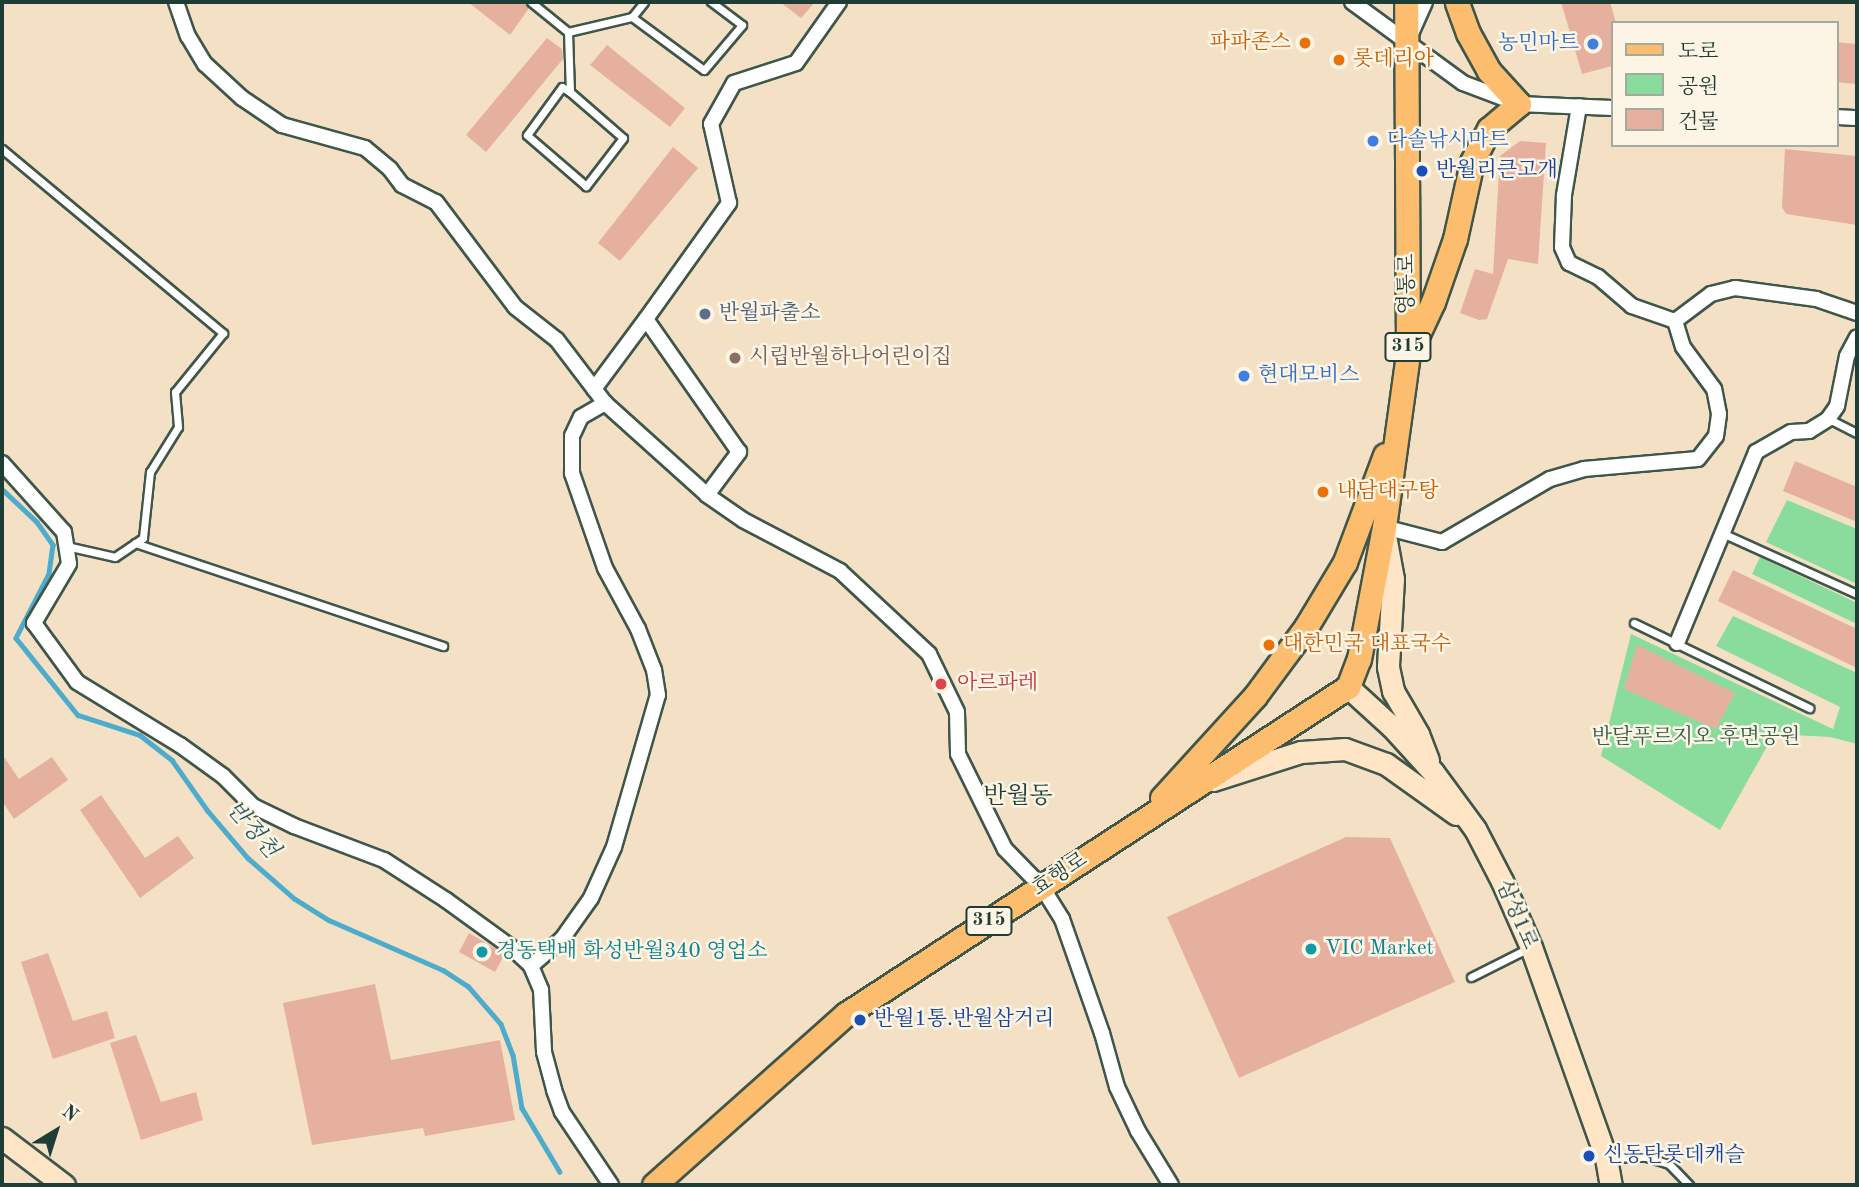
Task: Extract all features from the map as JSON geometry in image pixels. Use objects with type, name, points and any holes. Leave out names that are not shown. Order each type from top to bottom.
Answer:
[{"type":"main road","name":"영통로","points":[[1348,687],[1359,659],[1384,527],[1408,354],[1406,2]]},
{"type":"main road","points":[[1408,354],[1442,277],[1455,239],[1472,162],[1489,129],[1518,104],[1489,71],[1468,33],[1457,2]]},
{"type":"main road","name":"315","points":[[1139,824],[1255,696],[1306,627],[1345,562],[1402,410]]},
{"type":"main road","points":[[1384,527],[1394,579],[1388,667],[1393,691],[1418,734],[1433,772]]},
{"type":"main road","name":"효행로","points":[[654,1185],[846,1014],[1348,687]]},
{"type":"main road","name":"삼성1로","points":[[1348,687],[1392,727],[1433,772],[1475,829],[1531,947],[1606,1158],[1611,1185]]},
{"type":"main road","points":[[1198,785],[1301,752],[1345,749],[1386,764],[1475,829]]},
{"type":"main road","points":[[2,1138],[64,1185]]},
{"type":"street","points":[[176,2],[188,36],[205,64],[242,98],[282,125],[365,148],[402,185],[436,202],[515,307],[556,340],[605,403],[707,495],[743,520],[840,571],[929,654],[957,712],[958,754],[1005,849],[1042,887],[1062,919],[1116,1087],[1171,1185]]},
{"type":"street","points":[[594,388],[729,203],[711,124],[734,83],[796,62],[839,2]]},
{"type":"street","points":[[1352,2],[1408,40],[1463,83],[1518,104],[1610,108]]},
{"type":"street","points":[[1408,40],[1425,2]]},
{"type":"street","points":[[1579,106],[1564,195],[1562,247],[1569,263],[1598,277],[1632,306],[1675,321]]},
{"type":"street","points":[[1838,117],[1857,118]]},
{"type":"street","points":[[1675,321],[1711,294],[1735,288],[1816,299],[1857,313]]},
{"type":"street","points":[[646,319],[739,452],[707,495]]},
{"type":"street","points":[[1384,527],[1442,542],[1550,479],[1584,469],[1698,459],[1716,436],[1719,414],[1714,388],[1683,347],[1675,321]]},
{"type":"street","points":[[1676,643],[1756,452],[1791,432],[1809,431],[1828,419],[1837,406],[1847,356],[1857,337]]},
{"type":"street","points":[[531,966],[562,939],[591,898],[614,847],[658,695],[654,670],[638,629],[605,568],[572,473],[572,436],[581,417],[605,403]]},
{"type":"street","points":[[2,463],[64,532],[69,564],[34,624],[78,682],[180,745],[223,776],[253,806],[294,826],[384,860],[468,916],[531,966],[541,990],[544,1052],[562,1112],[611,1185]]},
{"type":"lane","points":[[531,2],[568,32],[570,92],[623,138],[586,186],[527,135],[562,87],[570,92]]},
{"type":"lane","points":[[568,32],[632,17],[644,2]]},
{"type":"lane","points":[[632,17],[704,70],[742,25],[710,2]]},
{"type":"lane","points":[[2,149],[223,332],[175,392],[178,427],[150,472],[143,538],[115,557],[66,546]]},
{"type":"lane","points":[[1828,419],[1857,433]]},
{"type":"lane","points":[[1721,532],[1857,594]]},
{"type":"lane","points":[[135,543],[443,646]]},
{"type":"lane","points":[[1634,624],[1809,708]]},
{"type":"lane","points":[[1471,976],[1531,947]]},
{"type":"lane","points":[[1606,1158],[1646,1157],[1669,1164],[1689,1185]]},
{"type":"green space","points":[[1787,500],[1857,529],[1857,584],[1766,542]]},
{"type":"green space","points":[[1760,557],[1857,603],[1857,624],[1752,574]]},
{"type":"green space","name":"반달푸르지오 후면공원","points":[[1733,616],[1857,673],[1857,744],[1830,737],[1774,734],[1720,830],[1601,756],[1631,634],[1833,729],[1840,707],[1716,646]]},
{"type":"building","points":[[468,2],[523,2],[529,8],[510,35]]},
{"type":"building","points":[[780,2],[815,2],[801,18]]},
{"type":"building","name":"농민마트","points":[[1561,2],[1610,2],[1615,21],[1610,21],[1610,67],[1582,74]]},
{"type":"building","points":[[547,38],[562,49],[563,59],[486,152],[466,135]]},
{"type":"building","points":[[1838,42],[1857,44],[1857,84],[1838,82]]},
{"type":"building","points":[[607,45],[685,108],[670,127],[590,65]]},
{"type":"building","points":[[1520,141],[1546,143],[1538,264],[1508,259],[1487,319],[1479,320],[1460,313],[1475,269],[1493,274],[1500,156]]},
{"type":"building","points":[[673,147],[698,168],[620,261],[598,243]]},
{"type":"building","points":[[1785,149],[1857,156],[1857,225],[1786,214],[1782,207]]},
{"type":"building","points":[[1795,461],[1857,487],[1857,522],[1783,491]]},
{"type":"building","points":[[1733,570],[1857,629],[1857,668],[1718,601]]},
{"type":"building","points":[[1637,645],[1735,693],[1716,729],[1624,689]]},
{"type":"building","points":[[2,754],[19,779],[52,757],[68,780],[14,819],[2,801]]},
{"type":"building","points":[[101,795],[145,858],[178,836],[194,858],[140,898],[80,810]]},
{"type":"building","name":"VIC Market","points":[[1346,837],[1390,838],[1455,982],[1239,1078],[1167,917]]},
{"type":"building","name":"경동택배 화성반월340 영업소","points":[[469,933],[505,954],[495,972],[459,952]]},
{"type":"building","points":[[48,953],[73,1021],[107,1011],[115,1038],[53,1059],[21,962]]},
{"type":"building","points":[[375,984],[391,1060],[500,1040],[515,1120],[425,1136],[423,1128],[312,1145],[283,1003]]},
{"type":"building","points":[[136,1035],[161,1102],[196,1092],[203,1120],[141,1140],[110,1043]]},
{"type":"waterway","name":"반정천","points":[[2,489],[37,522],[53,545],[49,574],[16,638],[78,715],[140,735],[172,760],[208,811],[248,858],[295,899],[329,920],[443,970],[468,986],[501,1024],[513,1055],[522,1108],[560,1172]]},
{"type":"place","name":"파파존스","points":[[1305,43]]},
{"type":"place","name":"농민마트","points":[[1593,44]]},
{"type":"place","name":"롯데리아","points":[[1339,60]]},
{"type":"place","name":"다솔낚시마트","points":[[1373,141]]},
{"type":"place","name":"반월리큰고개","points":[[1422,171]]},
{"type":"place","name":"반월파출소","points":[[705,314]]},
{"type":"place","name":"시립반월하나어린이집","points":[[735,358]]},
{"type":"place","name":"현대모비스","points":[[1244,376]]},
{"type":"place","name":"내담대구탕","points":[[1323,492]]},
{"type":"place","name":"대한민국 대표국수","points":[[1269,645]]},
{"type":"place","name":"아르파레","points":[[941,684]]},
{"type":"place","name":"VIC Market","points":[[1311,949]]},
{"type":"place","name":"경동택배 화성반월340 영업소","points":[[482,952]]},
{"type":"place","name":"반월1통.반월삼거리","points":[[860,1020]]},
{"type":"place","name":"신동탄롯데캐슬","points":[[1589,1156]]},
{"type":"district","name":"반월동","points":[[1018,798]]}]
